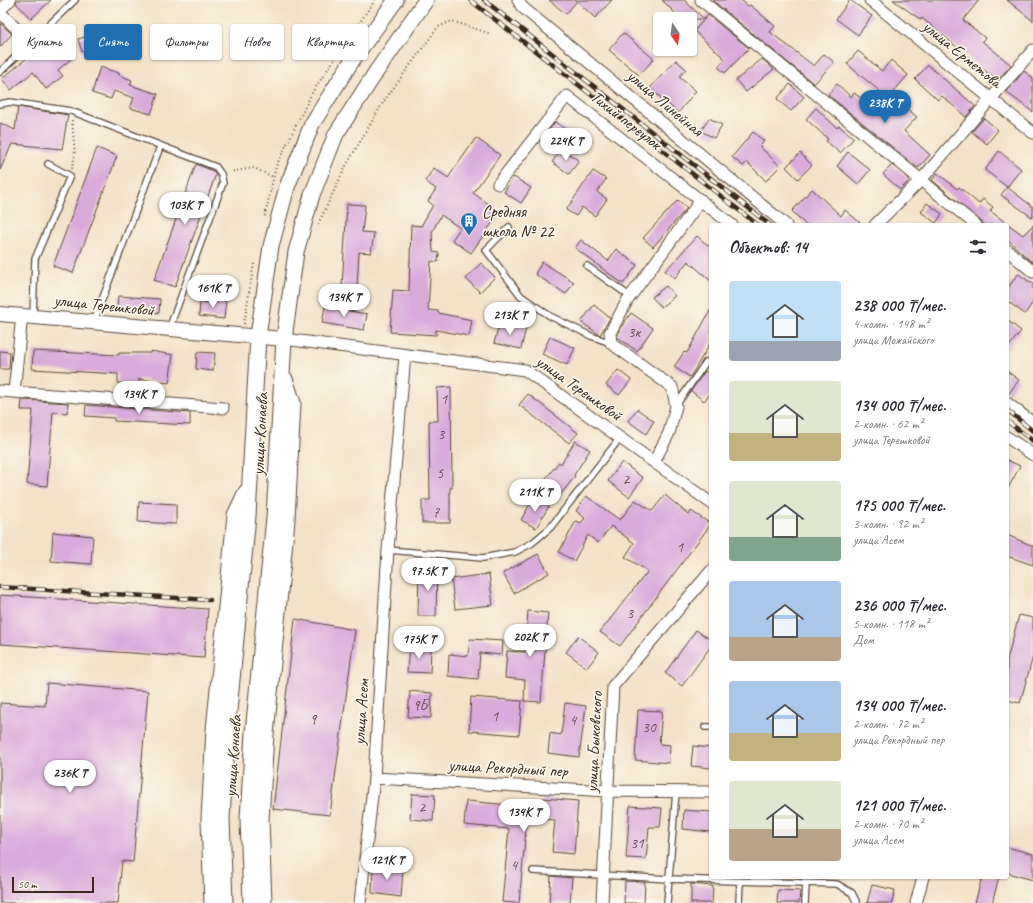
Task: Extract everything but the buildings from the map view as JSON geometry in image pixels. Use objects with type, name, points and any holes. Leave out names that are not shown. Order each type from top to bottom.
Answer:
[{"type":"main road","name":"улица Конаева","points":[[225,903],[222,819],[225,768],[249,486],[258,336],[271,246],[287,187],[312,124],[353,59],[396,0]]},
{"type":"main road","name":"улица Конаева","points":[[251,903],[248,819],[253,732],[274,518],[284,339],[296,252],[312,195],[336,134],[376,72],[426,0]]},
{"type":"main road","points":[[264,903],[262,804],[266,734],[287,520],[293,403],[282,370]]},
{"type":"main road","points":[[212,903],[209,819],[214,730],[235,515],[249,486]]},
{"type":"street","points":[[10,0],[0,11],[12,24]]},
{"type":"street","points":[[701,0],[974,223]]},
{"type":"street","name":"улица Ерметова","points":[[870,0],[1033,133]]},
{"type":"street","name":"улица Линейная","points":[[520,4],[784,223]]},
{"type":"street","points":[[878,223],[922,180],[1033,50]]},
{"type":"street","name":"Тихий переулок","points":[[498,184],[567,96],[729,223]]},
{"type":"street","points":[[654,462],[669,433],[676,406],[672,387],[611,343],[610,333],[631,297],[700,200]]},
{"type":"street","points":[[1009,252],[1033,272]]},
{"type":"street","name":"улица Терешковой","points":[[0,314],[258,336],[525,370],[709,502]]},
{"type":"street","points":[[14,392],[27,316]]},
{"type":"street","name":"улица Асем","points":[[360,903],[374,778],[388,550],[405,355]]},
{"type":"street","points":[[0,391],[222,408]]},
{"type":"street","points":[[1009,405],[1033,423]]},
{"type":"street","points":[[1009,438],[1033,455]]},
{"type":"street","name":"улица Быковского","points":[[602,903],[613,686],[709,573]]},
{"type":"street","name":"улица Рекордный пер","points":[[374,778],[608,790],[709,792]]},
{"type":"street","points":[[916,903],[922,879]]},
{"type":"lane","points":[[50,24],[75,0]]},
{"type":"lane","points":[[0,72],[12,60]]},
{"type":"lane","points":[[0,104],[10,102],[71,111],[160,147],[216,167],[221,174],[223,183],[169,329]]},
{"type":"lane","points":[[94,321],[160,147]]},
{"type":"lane","points":[[27,316],[35,259],[70,176],[48,164]]},
{"type":"lane","points":[[509,227],[486,250],[521,296],[550,316],[591,336],[611,343]]},
{"type":"lane","points":[[587,266],[631,297]]},
{"type":"lane","points":[[676,406],[706,362]]},
{"type":"lane","points":[[388,550],[483,558],[515,552],[532,543],[550,528],[620,438]]},
{"type":"lane","points":[[667,903],[676,792]]},
{"type":"lane","points":[[533,871],[837,884],[852,893],[857,903]]},
{"type":"lane","points":[[739,903],[740,881]]},
{"type":"lane","points":[[805,903],[806,883]]},
{"type":"path","points":[[315,230],[347,164],[384,101],[438,27],[452,21],[491,34]]},
{"type":"path","points":[[70,176],[75,154],[71,111]]},
{"type":"path","points":[[221,174],[254,168],[273,177]]},
{"type":"railway","points":[[470,0],[755,223]]},
{"type":"railway","points":[[484,0],[767,223]]},
{"type":"railway","points":[[1009,412],[1033,431]]},
{"type":"railway","points":[[1009,423],[1033,441]]},
{"type":"railway","points":[[0,587],[210,600]]},
{"type":"place","name":"Средняя школа № 22","points":[[469,236]]}]
